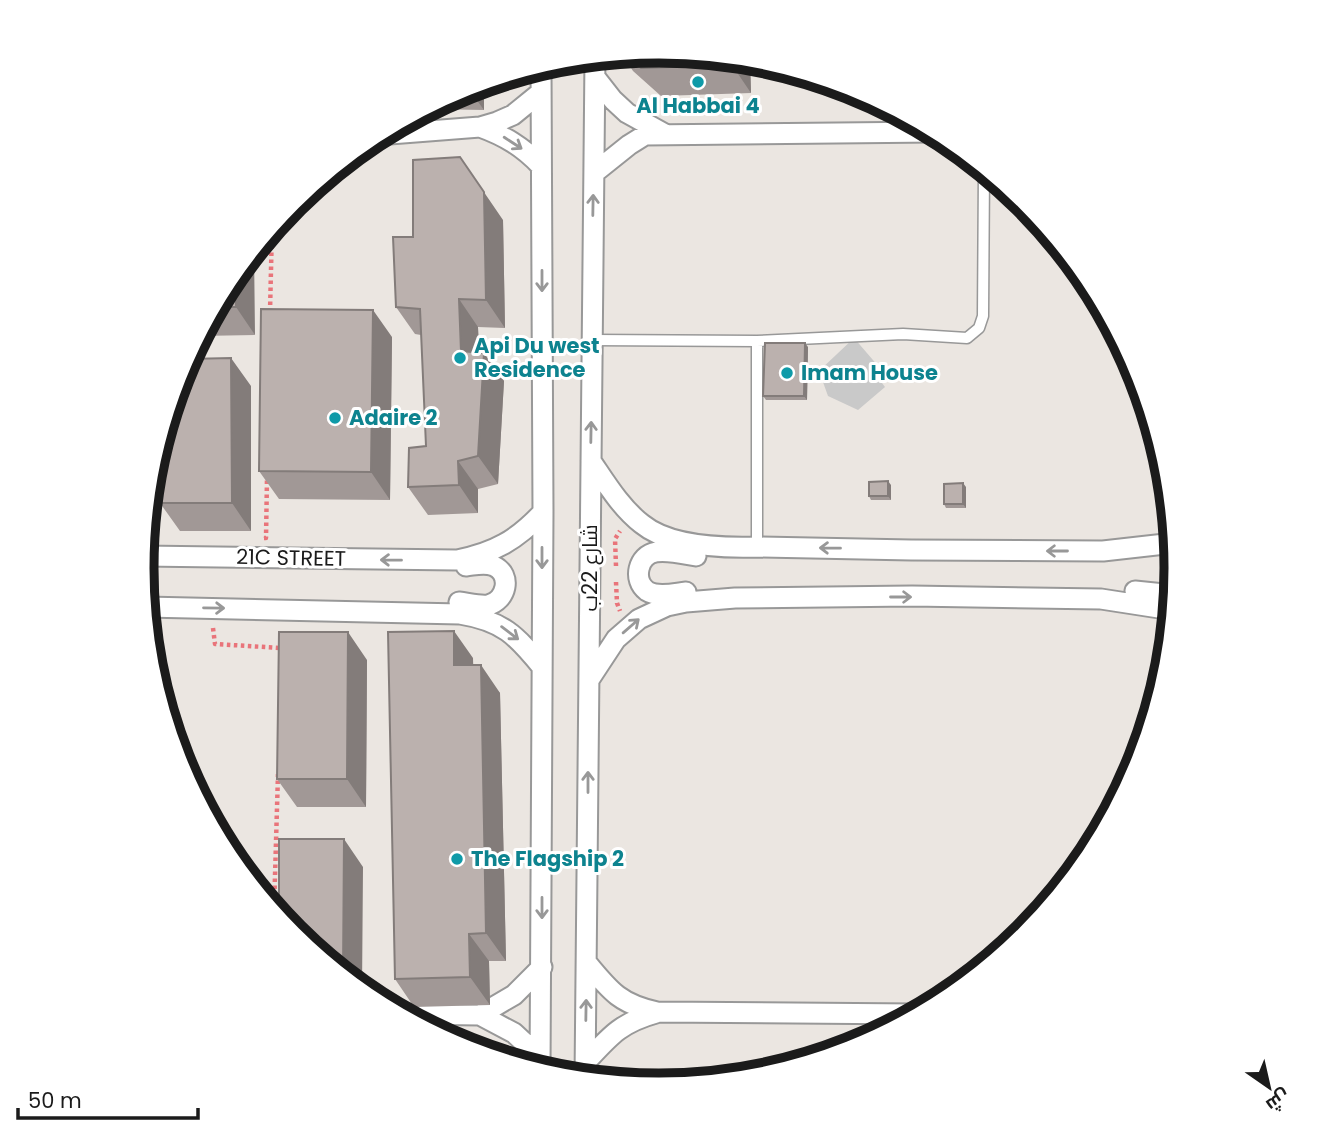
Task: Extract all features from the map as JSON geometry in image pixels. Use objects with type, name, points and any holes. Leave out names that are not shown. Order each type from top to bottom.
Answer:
[{"type":"street","points":[[595,67],[613,100],[627,113],[666,135]]},
{"type":"street","name":"شارع 22ب","points":[[585,1068],[595,67]]},
{"type":"street","points":[[540,1059],[541,77]]},
{"type":"street","points":[[404,133],[480,127],[513,115],[540,93]]},
{"type":"street","points":[[480,127],[513,142],[541,166]]},
{"type":"street","points":[[594,173],[645,135],[914,132]]},
{"type":"street","points":[[591,461],[632,515],[657,534],[678,541],[732,548],[911,550],[1103,551],[1163,544]]},
{"type":"street","name":"21C STREET","points":[[154,556],[457,560],[505,545],[531,525],[542,512]]},
{"type":"street","points":[[732,548],[710,558],[655,552],[642,561],[638,578],[648,591],[655,594],[709,590],[726,593],[734,598]]},
{"type":"street","points":[[1103,551],[1131,557],[1164,556]]},
{"type":"street","name":"21C STREET","points":[[407,612],[440,602],[490,604],[502,596],[506,583],[499,569],[485,564],[458,566],[440,560]]},
{"type":"street","points":[[1101,599],[1118,590],[1163,594]]},
{"type":"street","points":[[589,680],[617,639],[639,619],[667,606],[686,602],[734,598],[912,596],[1101,599],[1162,608]]},
{"type":"street","name":"21C STREET","points":[[156,607],[460,614],[486,620],[510,632],[542,667]]},
{"type":"street","points":[[587,963],[605,986],[620,999],[657,1013],[891,1016]]},
{"type":"street","points":[[480,1015],[514,995],[541,967]]},
{"type":"street","points":[[587,1068],[618,1029],[637,1018],[657,1013]]},
{"type":"street","points":[[423,1014],[480,1015],[514,1033],[535,1058]]},
{"type":"lane","points":[[592,340],[757,341],[902,334],[967,338],[979,328],[982,316],[984,181]]},
{"type":"lane","points":[[757,341],[757,547]]},
{"type":"path","points":[[270,323],[272,244]]},
{"type":"path","points":[[253,538],[266,538],[267,470]]},
{"type":"path","points":[[211,608],[215,644],[281,648],[281,662]]},
{"type":"path","points":[[274,895],[278,772]]},
{"type":"shaded area","points":[[854,338],[885,374],[879,379],[885,387],[858,410],[828,396],[819,371]]},
{"type":"building","points":[[636,64],[711,66],[641,68]]},
{"type":"building","name":"Api Du west Residence","points":[[460,157],[484,192],[486,300],[459,299],[461,351],[484,353],[478,456],[458,461],[459,485],[408,487],[409,448],[426,446],[420,309],[396,307],[393,237],[413,237],[413,160]]},
{"type":"building","points":[[236,293],[236,307],[227,307]]},
{"type":"building","name":"Adaire 2","points":[[261,309],[373,310],[371,472],[259,471]]},
{"type":"building","name":"Imam House","points":[[765,343],[805,343],[804,396],[763,396]]},
{"type":"building","points":[[231,358],[232,503],[160,503],[171,437],[200,359]]},
{"type":"building","points":[[888,481],[888,496],[869,496],[869,482]]},
{"type":"building","points":[[963,483],[963,504],[944,504],[944,484]]},
{"type":"building","name":"The Flagship 2","points":[[454,631],[454,665],[481,665],[486,933],[469,934],[470,977],[395,979],[388,632]]},
{"type":"building","points":[[279,632],[348,632],[347,779],[277,779]]},
{"type":"building","points":[[279,839],[344,839],[343,962],[279,901]]},
{"type":"place","name":"Al Habbai 4","points":[[698,82]]},
{"type":"place","name":"Api Du west Residence","points":[[460,358]]},
{"type":"place","name":"Imam House","points":[[787,373]]},
{"type":"place","name":"Adaire 2","points":[[335,418]]},
{"type":"place","name":"The Flagship 2","points":[[457,859]]}]
